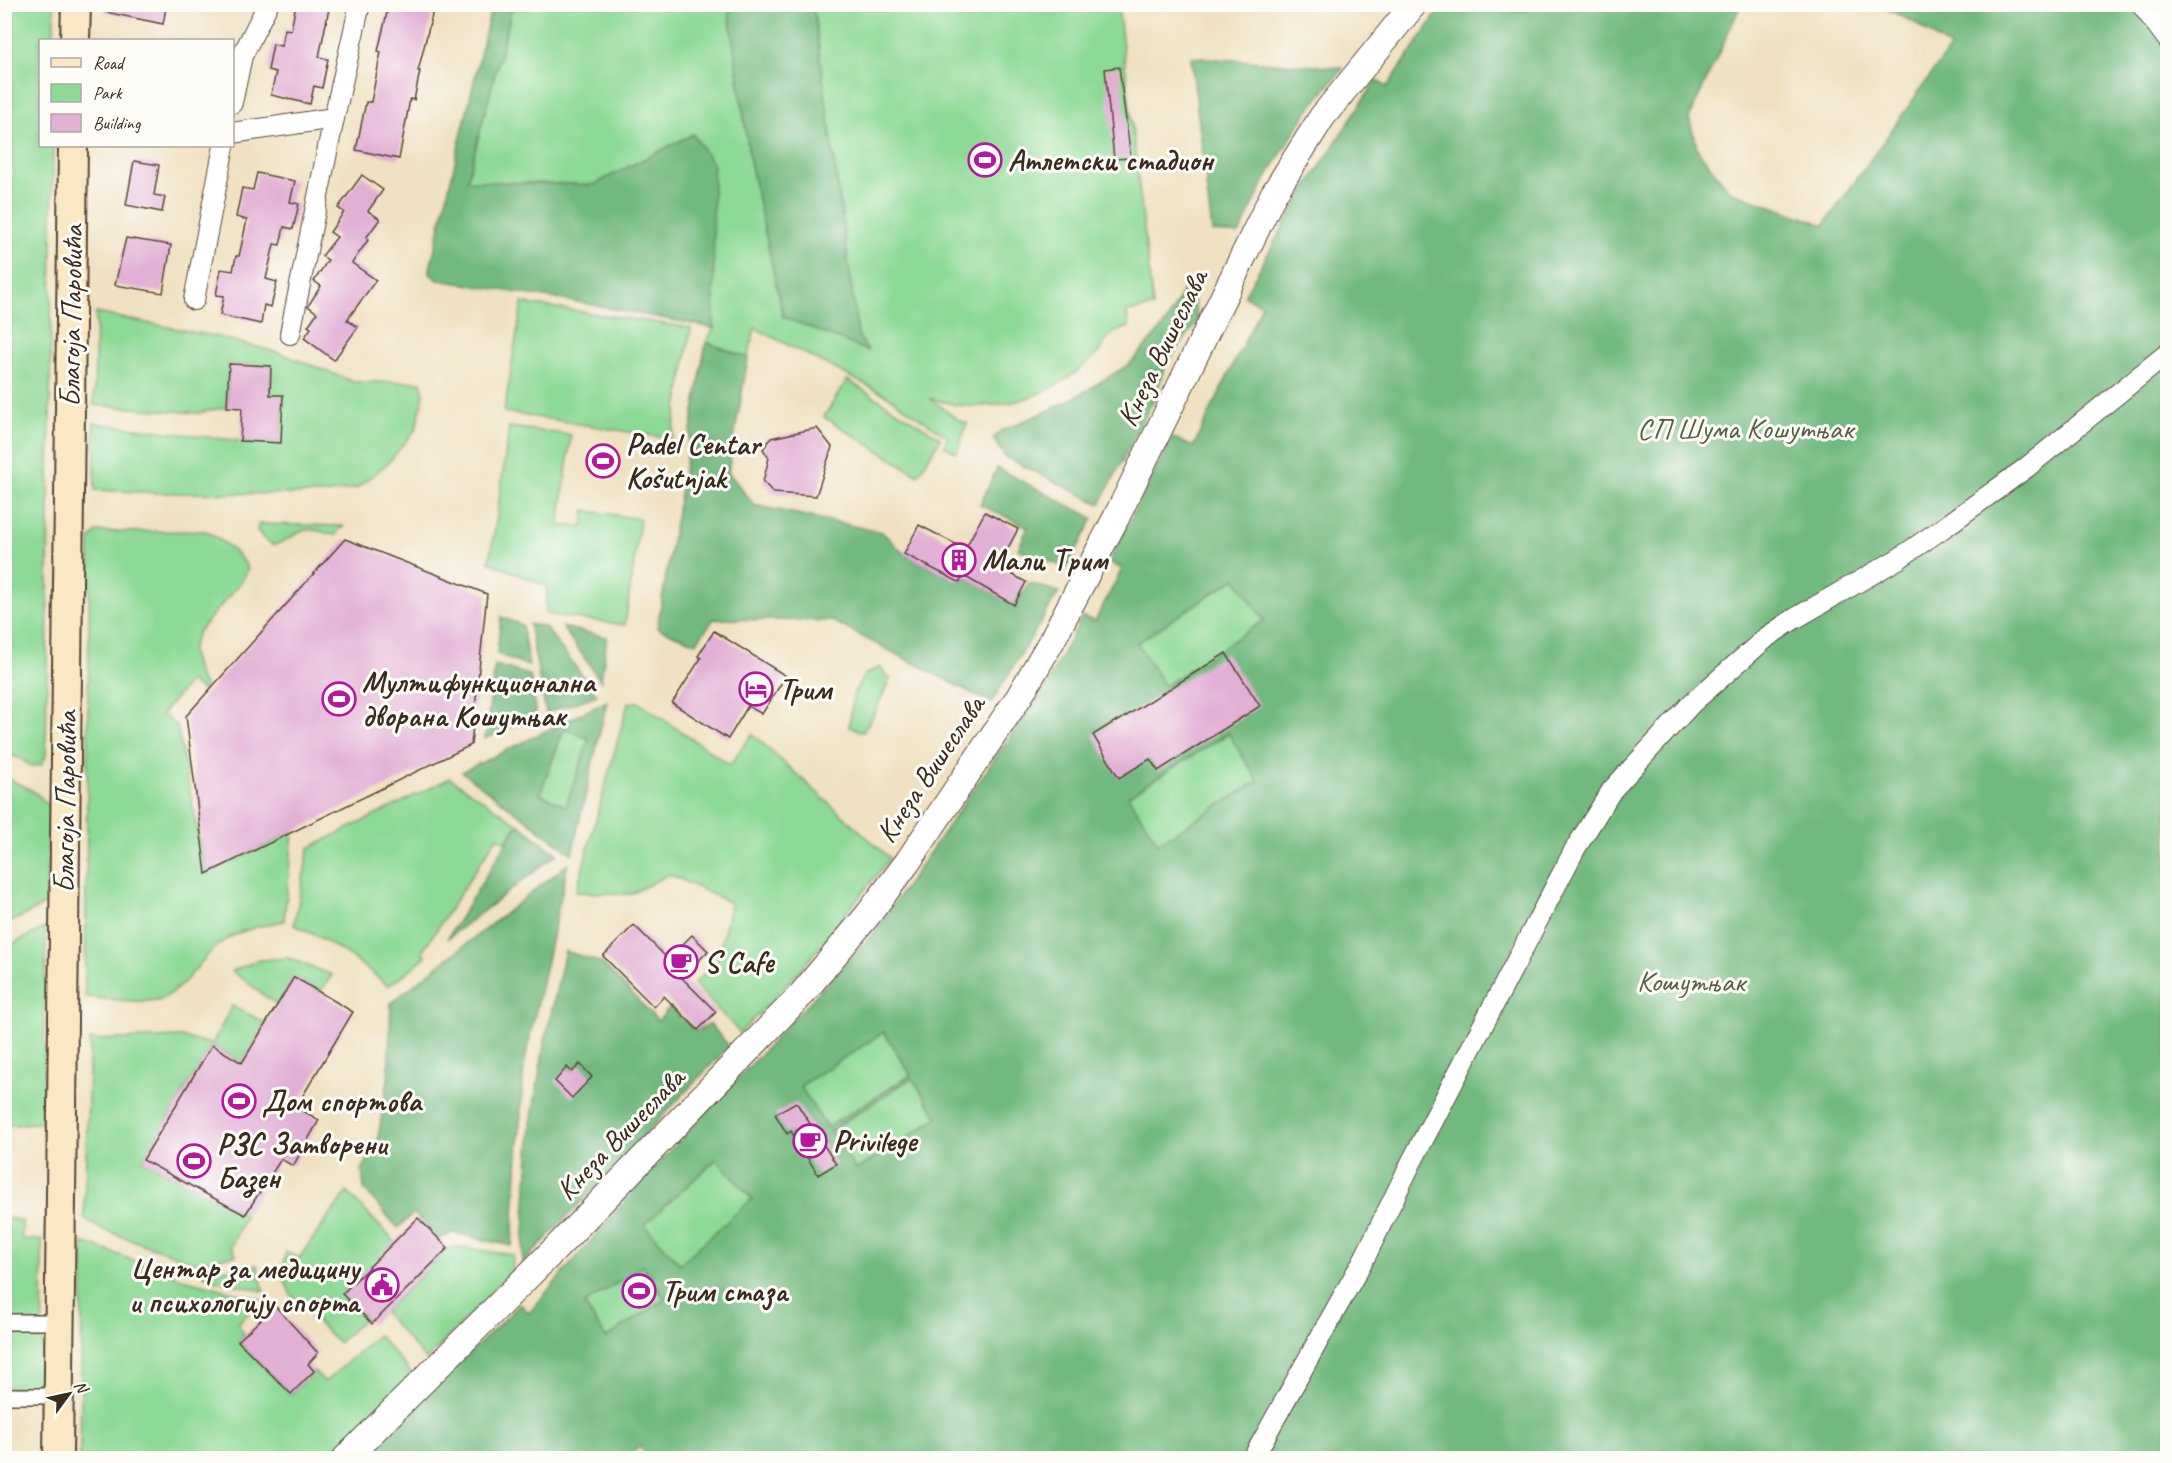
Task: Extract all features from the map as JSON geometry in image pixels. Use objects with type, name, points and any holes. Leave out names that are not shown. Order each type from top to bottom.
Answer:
[{"type":"main road","points":[[75,39],[76,4]]},
{"type":"main road","name":"Благоја Паровића","points":[[58,1458],[73,147]]},
{"type":"street","points":[[234,94],[242,56],[268,4]]},
{"type":"street","points":[[290,334],[360,4]]},
{"type":"street","name":"Кнеза Вишеслава","points":[[346,1458],[568,1235],[801,995],[867,916],[907,863],[1019,697],[1062,623],[1116,518],[1273,195],[1322,117],[1414,4]]},
{"type":"street","points":[[2141,4],[2168,40]]},
{"type":"street","points":[[234,133],[334,118]]},
{"type":"street","points":[[194,300],[224,147]]},
{"type":"street","points":[[1253,1458],[1366,1255],[1411,1163],[1575,849],[1612,790],[1692,703],[1759,643],[1794,619],[1898,559],[1973,507],[2035,461],[2168,353]]},
{"type":"street","points":[[4,1322],[61,1322]]},
{"type":"street","points":[[4,1396],[60,1396]]},
{"type":"green space","points":[[5,4],[54,5],[54,39],[39,39],[39,147],[53,147],[46,756],[41,765],[31,766],[19,758],[4,753],[4,617],[8,616],[13,6],[5,6]]},
{"type":"green space","points":[[492,4],[513,5],[467,181],[593,185],[693,134],[713,164],[714,328],[577,302],[438,280],[429,273]]},
{"type":"green space","name":"Атлетски стадион","points":[[667,4],[672,6],[675,4],[728,5],[750,161],[783,316],[867,350],[858,335],[813,5],[1118,5],[1153,307],[1127,312],[1129,327],[1110,336],[1098,353],[1068,378],[1031,397],[991,405],[971,406],[929,398],[960,421],[967,423],[957,453],[944,446],[948,437],[886,395],[755,328],[748,358],[706,342],[714,328],[693,135],[593,185],[467,181],[513,5]]},
{"type":"green space","points":[[728,5],[813,5],[858,335],[868,351],[783,317],[750,161]]},
{"type":"green space","name":"Кошутњак","points":[[1443,5],[1741,5],[1689,118],[1698,151],[1730,191],[1824,225],[1950,48],[1915,23],[1879,5],[2167,5],[2167,1458],[649,1458],[640,1447],[625,1458],[363,1458],[520,1304],[529,1313],[642,1181],[873,934],[1046,685],[1082,617],[1095,621],[1122,569],[1109,562],[1172,437],[1193,447],[1262,305],[1244,296],[1299,199],[1376,80],[1387,87]],"holes":[[[1235,578],[1264,620],[1165,686],[1137,643]],[[1228,733],[1258,781],[1158,843],[1128,796]],[[884,1032],[911,1075],[827,1128],[800,1086]],[[912,1078],[938,1118],[856,1170],[830,1131]],[[716,1159],[752,1199],[680,1264],[644,1225]],[[643,1266],[665,1299],[606,1338],[584,1304]]]},
{"type":"green space","points":[[1191,57],[1343,68],[1306,113],[1267,176],[1239,234],[1212,232]]},
{"type":"green space","points":[[1189,280],[1198,321],[1165,365],[1156,395],[1100,504],[1005,457],[993,439],[1001,431],[1067,402],[1130,364],[1166,323]]},
{"type":"green space","points":[[522,303],[691,328],[672,439],[504,412]]},
{"type":"green space","points":[[96,313],[214,336],[280,353],[354,382],[421,382],[424,394],[416,429],[388,463],[357,488],[324,494],[158,493],[95,490],[94,423],[240,441],[281,443],[283,396],[270,395],[271,366],[229,364],[227,407],[198,413],[94,405]]},
{"type":"green space","points":[[706,342],[748,358],[728,472],[754,505],[882,532],[904,554],[959,582],[964,576],[1014,604],[1029,583],[1059,592],[991,703],[832,621],[714,619],[696,643],[657,628]]},
{"type":"green space","points":[[847,380],[941,438],[918,475],[824,417]]},
{"type":"green space","points":[[509,427],[571,435],[559,526],[583,526],[585,510],[640,519],[625,625],[546,614],[547,586],[489,562]]},
{"type":"green space","points":[[997,468],[1093,518],[1067,568],[1018,549],[1028,527],[980,505]]},
{"type":"green space","points":[[259,524],[343,526],[335,535],[306,530],[273,545],[257,530]]},
{"type":"green space","points":[[206,531],[235,552],[248,569],[242,581],[198,632],[191,651],[200,680],[205,685],[203,691],[190,681],[162,714],[177,726],[206,874],[293,832],[284,921],[245,930],[224,941],[180,986],[163,998],[136,1001],[85,997],[90,539],[97,532]]},
{"type":"green space","points":[[1236,578],[1264,620],[1165,686],[1136,643]]},
{"type":"green space","points":[[501,617],[522,625],[529,666],[497,654]]},
{"type":"green space","points":[[529,624],[545,627],[597,695],[546,713]]},
{"type":"green space","points":[[562,627],[607,637],[601,681]]},
{"type":"green space","points":[[495,665],[530,675],[536,715],[485,739]]},
{"type":"green space","points":[[880,667],[890,679],[872,718],[863,732],[849,727],[854,693],[864,675]]},
{"type":"green space","points":[[607,701],[572,854],[462,772]],"holes":[[[564,728],[589,739],[566,806],[540,794]]]},
{"type":"green space","points":[[638,702],[730,765],[752,734],[890,858],[806,964],[740,1033],[694,984],[717,961],[731,903],[669,874],[631,894],[576,892],[628,703]]},
{"type":"green space","points":[[565,727],[590,739],[566,806],[540,794]]},
{"type":"green space","points":[[1229,733],[1259,781],[1158,844],[1128,796]]},
{"type":"green space","points":[[5,777],[33,791],[49,805],[46,904],[5,925]]},
{"type":"green space","points":[[450,778],[518,824],[505,842],[497,837],[422,952],[426,956],[388,986],[343,952],[294,925],[309,848]]},
{"type":"green space","points":[[518,824],[557,854],[447,939]]},
{"type":"green space","points":[[568,864],[524,1065],[512,1246],[453,1233],[439,1239],[414,1213],[398,1228],[364,1189],[362,1170],[377,1143],[388,1080],[391,1003]]},
{"type":"green space","points":[[46,927],[43,1122],[5,1126],[5,948]]},
{"type":"green space","points":[[565,951],[602,963],[658,1021],[670,1007],[696,1031],[710,1024],[729,1046],[522,1264],[531,1123],[544,1045]]},
{"type":"green space","points":[[288,958],[332,975],[320,992],[294,977],[277,1005],[232,971],[259,960]]},
{"type":"green space","points":[[232,1006],[266,1023],[242,1063],[212,1045],[143,1160],[245,1215],[231,1247],[236,1255],[196,1263],[99,1228],[84,1218],[90,1040],[181,1037],[212,1044]]},
{"type":"green space","points":[[884,1032],[911,1075],[827,1128],[800,1086]]},
{"type":"green space","points":[[912,1077],[938,1117],[856,1170],[830,1131]]},
{"type":"green space","points":[[717,1159],[753,1199],[680,1264],[644,1225]]},
{"type":"green space","points":[[347,1192],[395,1242],[342,1294],[365,1318],[338,1343],[291,1295],[281,1272],[286,1252],[299,1258]]},
{"type":"green space","points":[[4,1217],[22,1221],[22,1239],[42,1240],[43,1386],[5,1388]]},
{"type":"green space","points":[[83,1242],[187,1280],[263,1300],[238,1323],[244,1334],[238,1341],[291,1394],[314,1371],[325,1382],[378,1335],[412,1374],[329,1458],[80,1458]]},
{"type":"green space","points":[[457,1247],[513,1255],[512,1271],[426,1360],[384,1312],[448,1248]]},
{"type":"green space","points":[[257,1265],[264,1291],[214,1280],[201,1273]]},
{"type":"green space","points":[[643,1266],[665,1300],[606,1338],[584,1304]]},
{"type":"building","points":[[106,4],[148,4],[166,8],[163,24],[105,12]]},
{"type":"building","points":[[296,4],[330,4],[319,57],[328,59],[322,88],[314,86],[310,104],[271,95],[276,72],[268,70],[273,44],[281,46],[285,29],[291,30]]},
{"type":"building","points":[[389,4],[406,4],[433,11],[418,71],[420,71],[414,100],[410,99],[399,159],[356,150],[366,102],[371,102],[381,52],[378,51]]},
{"type":"building","points":[[1119,67],[1131,158],[1114,159],[1105,69]]},
{"type":"building","points":[[134,161],[159,165],[154,195],[165,197],[162,212],[126,205]]},
{"type":"building","points":[[257,173],[295,181],[290,202],[299,204],[293,229],[284,227],[280,245],[274,244],[266,279],[277,282],[271,307],[264,305],[261,324],[220,315],[224,296],[216,295],[221,269],[233,271],[236,256],[239,256],[247,220],[236,217],[242,188],[253,190]]},
{"type":"building","points":[[362,175],[383,190],[368,211],[380,219],[352,263],[376,280],[347,320],[358,327],[334,360],[304,338],[311,328],[308,326],[317,313],[308,306],[321,286],[314,281],[328,260],[322,256],[337,237],[330,232],[344,212],[338,208]]},
{"type":"building","points":[[126,238],[171,245],[163,293],[115,285]]},
{"type":"building","points":[[229,364],[271,366],[270,395],[283,395],[281,443],[240,441],[242,408],[227,407]]},
{"type":"building","points":[[817,428],[832,447],[816,496],[774,493],[763,482],[769,458],[763,449],[771,438]]},
{"type":"building","name":"Мали Трим","points":[[985,512],[1018,529],[998,567],[1026,582],[1014,605],[964,576],[959,582],[904,554],[919,525],[965,549]]},
{"type":"building","name":"Мултифункционална дворана Кошутњак","points":[[345,539],[487,594],[471,745],[206,874],[186,716]]},
{"type":"building","name":"Трим","points":[[714,631],[786,676],[762,714],[748,706],[728,739],[672,703],[701,658],[698,656]]},
{"type":"building","points":[[1226,653],[1260,706],[1158,771],[1150,759],[1119,778],[1093,735]]},
{"type":"building","points":[[634,925],[668,959],[692,935],[708,951],[682,978],[716,1012],[698,1030],[664,996],[654,1007],[603,956]]},
{"type":"building","name":"Дом спортова","points":[[294,977],[353,1012],[296,1107],[319,1120],[293,1166],[281,1159],[245,1215],[143,1160],[212,1045],[242,1063]]},
{"type":"building","points":[[580,1064],[592,1077],[572,1098],[555,1081],[567,1067],[572,1072]]},
{"type":"building","points":[[796,1102],[836,1164],[818,1175],[791,1131],[787,1134],[775,1114]]},
{"type":"building","points":[[418,1218],[448,1248],[372,1324],[342,1294]]},
{"type":"building","points":[[275,1306],[318,1353],[308,1364],[314,1371],[291,1394],[238,1341]]},
{"type":"place","name":"Атлетски стадион","points":[[985,160]]},
{"type":"place","name":"Padel Centar Košutnjak","points":[[603,461]]},
{"type":"place","name":"Мали Трим","points":[[959,560]]},
{"type":"place","name":"Трим","points":[[756,689]]},
{"type":"place","name":"Мултифункционална дворана Кошутњак","points":[[339,699]]},
{"type":"place","name":"S Cafe","points":[[681,962]]},
{"type":"place","name":"Дом спортова","points":[[239,1101]]},
{"type":"place","name":"Privilege","points":[[810,1141]]},
{"type":"place","name":"РЗС Затворени Базен","points":[[194,1161]]},
{"type":"place","name":"Центар за медицину и психологију спорта","points":[[382,1285]]},
{"type":"place","name":"Трим стаза","points":[[639,1291]]},
{"type":"park label","name":"СП Шума Кошутњак","points":[[1745,428]]}]
